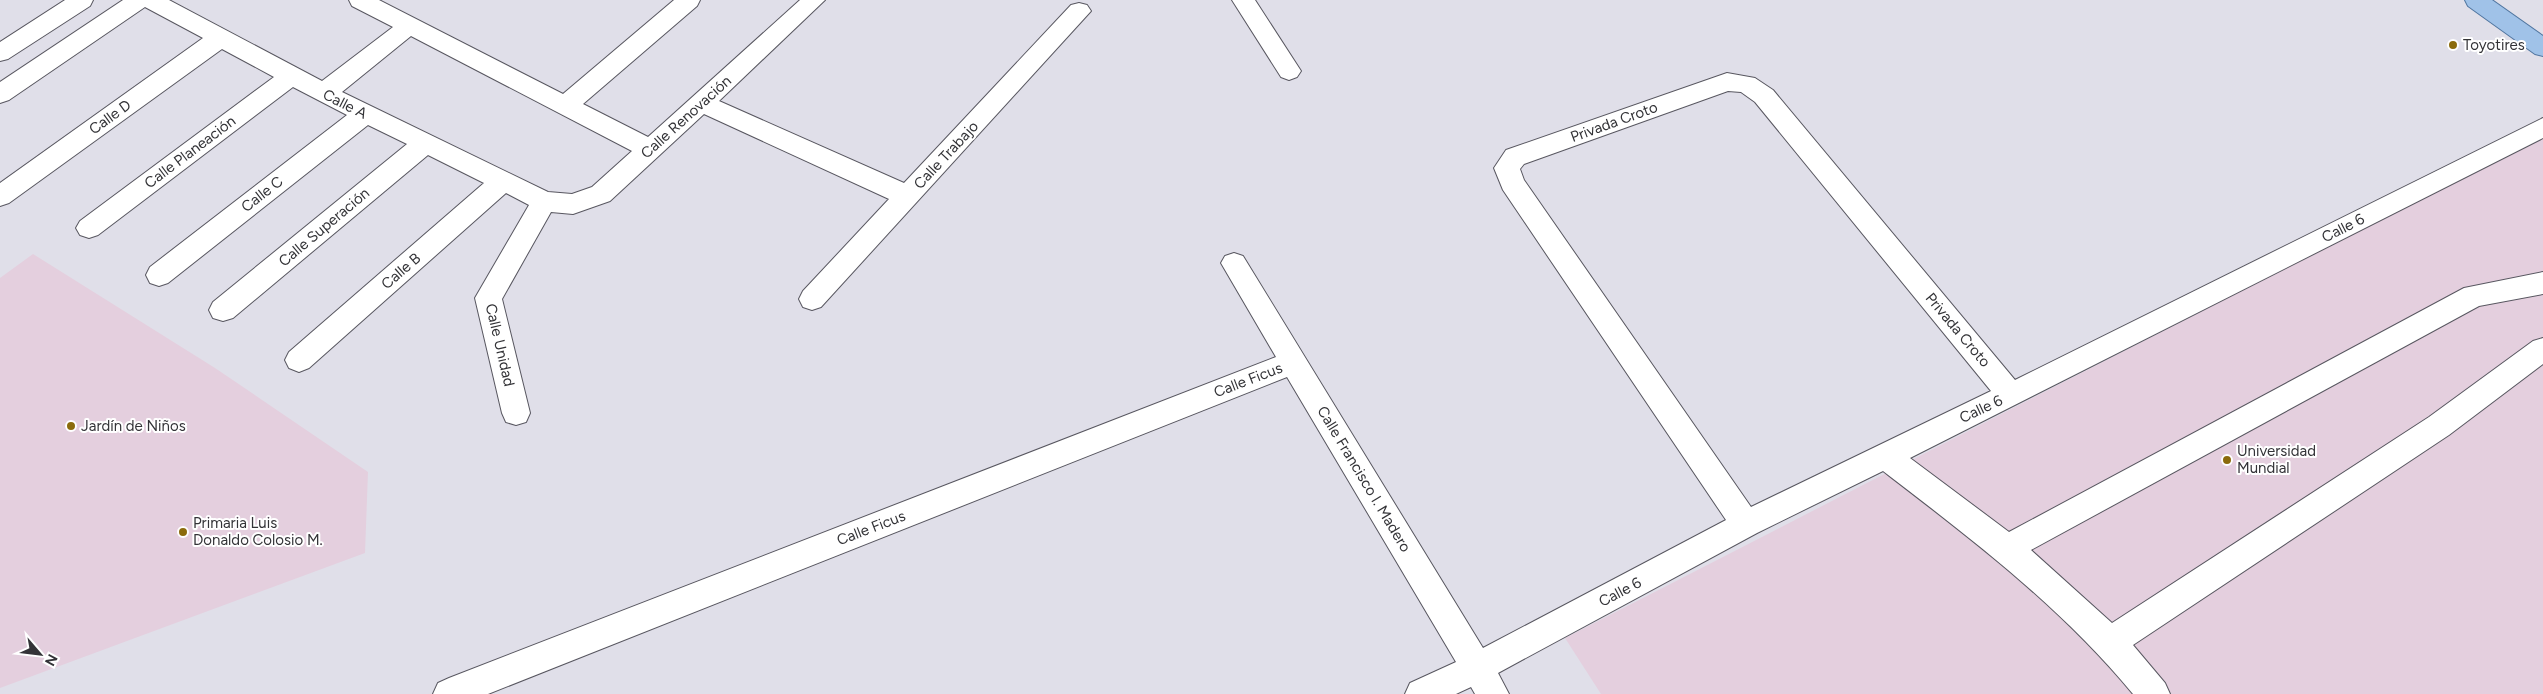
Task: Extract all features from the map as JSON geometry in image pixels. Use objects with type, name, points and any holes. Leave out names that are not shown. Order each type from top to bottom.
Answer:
[{"type":"main road","points":[[2476,0],[2543,48]]},
{"type":"street","points":[[0,94],[139,0]]},
{"type":"street","name":"Calle A","points":[[150,0],[364,114],[544,201]]},
{"type":"street","points":[[566,105],[688,0]]},
{"type":"street","name":"Calle Renovación","points":[[544,201],[573,204],[601,194],[814,0]]},
{"type":"street","points":[[1243,0],[1289,71]]},
{"type":"street","points":[[0,53],[78,1]]},
{"type":"street","points":[[377,3],[409,26],[650,149]]},
{"type":"street","name":"Calle Trabajo","points":[[812,299],[1079,12]]},
{"type":"street","points":[[324,93],[409,26]]},
{"type":"street","name":"Calle D","points":[[0,196],[220,38]]},
{"type":"street","name":"Calle Planeación","points":[[89,228],[291,76]]},
{"type":"street","name":"Privada Croto","points":[[1746,524],[1512,183],[1507,168],[1516,157],[1728,82],[1747,84],[1764,96],[2012,395]]},
{"type":"street","points":[[701,103],[908,196]]},
{"type":"street","name":"Calle C","points":[[159,275],[364,114]]},
{"type":"street","name":"Calle 6","points":[[1421,694],[1477,668],[1746,524],[1884,455],[2012,395],[2543,127]]},
{"type":"street","name":"Calle Superación","points":[[223,310],[425,143]]},
{"type":"street","name":"Calle B","points":[[299,360],[502,181]]},
{"type":"street","name":"Calle Unidad","points":[[516,413],[488,298],[544,201]]},
{"type":"street","name":"Calle Francisco I. Madero","points":[[1234,263],[1493,694]]},
{"type":"street","points":[[2007,548],[2473,296],[2543,282]]},
{"type":"street","points":[[2110,642],[2439,426],[2543,349]]},
{"type":"street","name":"Calle Ficus","points":[[449,694],[1294,362]]},
{"type":"street","points":[[1884,455],[2007,548],[2110,642],[2154,694]]},
{"type":"shaded area","name":"Universidad Mundial","points":[[2543,136],[2543,694],[1601,694],[1565,638]]},
{"type":"shaded area","name":"Primaria Luis Donaldo Colosio M.","points":[[33,254],[215,368],[368,472],[365,553],[0,688],[0,278]]},
{"type":"place","name":"Toyotires","points":[[2453,45]]},
{"type":"place","name":"Jardín de Niños","points":[[71,426]]},
{"type":"place","name":"Universidad Mundial","points":[[2227,460]]},
{"type":"place","name":"Primaria Luis Donaldo Colosio M.","points":[[183,532]]}]
